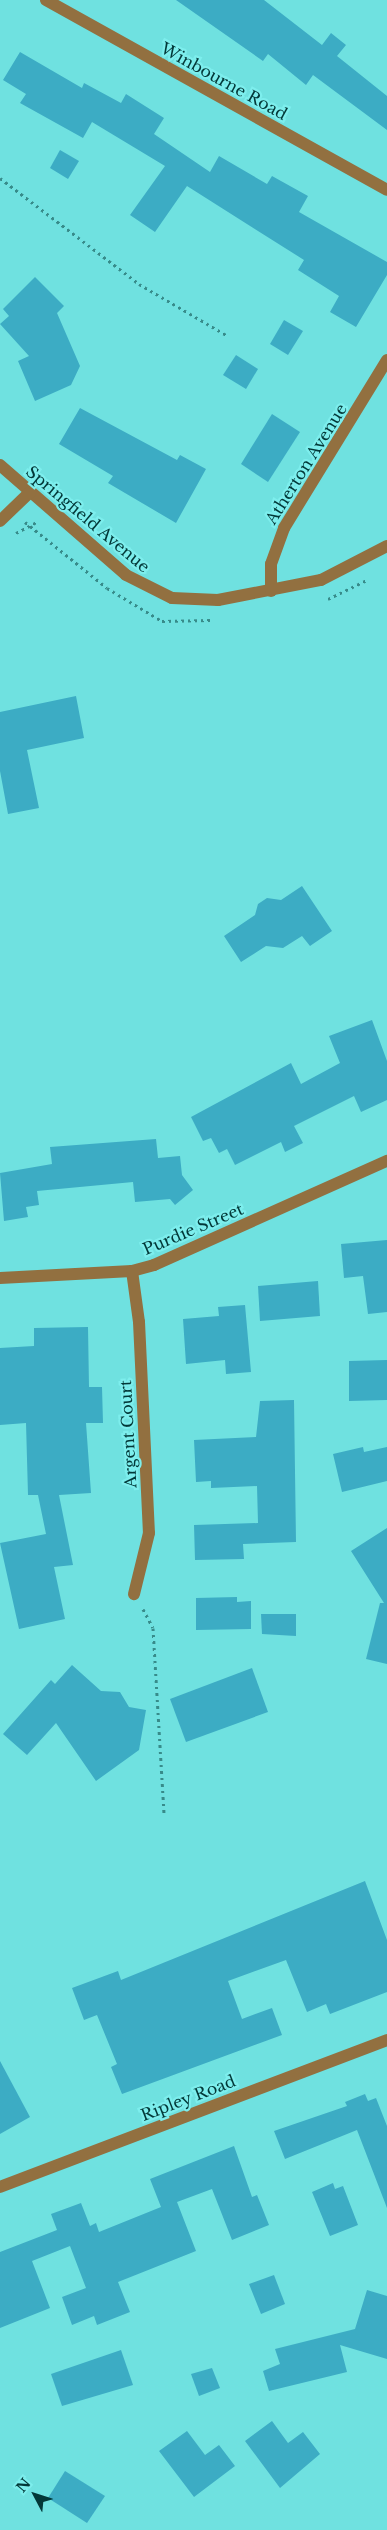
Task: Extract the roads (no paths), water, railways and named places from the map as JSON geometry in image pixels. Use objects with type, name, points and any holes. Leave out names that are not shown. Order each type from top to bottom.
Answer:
[{"type":"street","name":"Winbourne Road","points":[[46,0],[387,190]]},
{"type":"street","name":"Atherton Avenue","points":[[271,591],[271,564],[284,528],[387,360]]},
{"type":"street","name":"Springfield Avenue","points":[[0,465],[126,575],[158,594],[218,600],[271,591],[321,580],[387,546]]},
{"type":"street","points":[[0,521],[30,492]]},
{"type":"street","name":"Purdie Street","points":[[0,1278],[132,1271],[173,1258],[387,1161]]},
{"type":"street","name":"Argent Court","points":[[132,1271],[139,1322],[149,1533],[134,1594]]},
{"type":"street","name":"Ripley Road","points":[[0,2186],[387,2040]]}]
